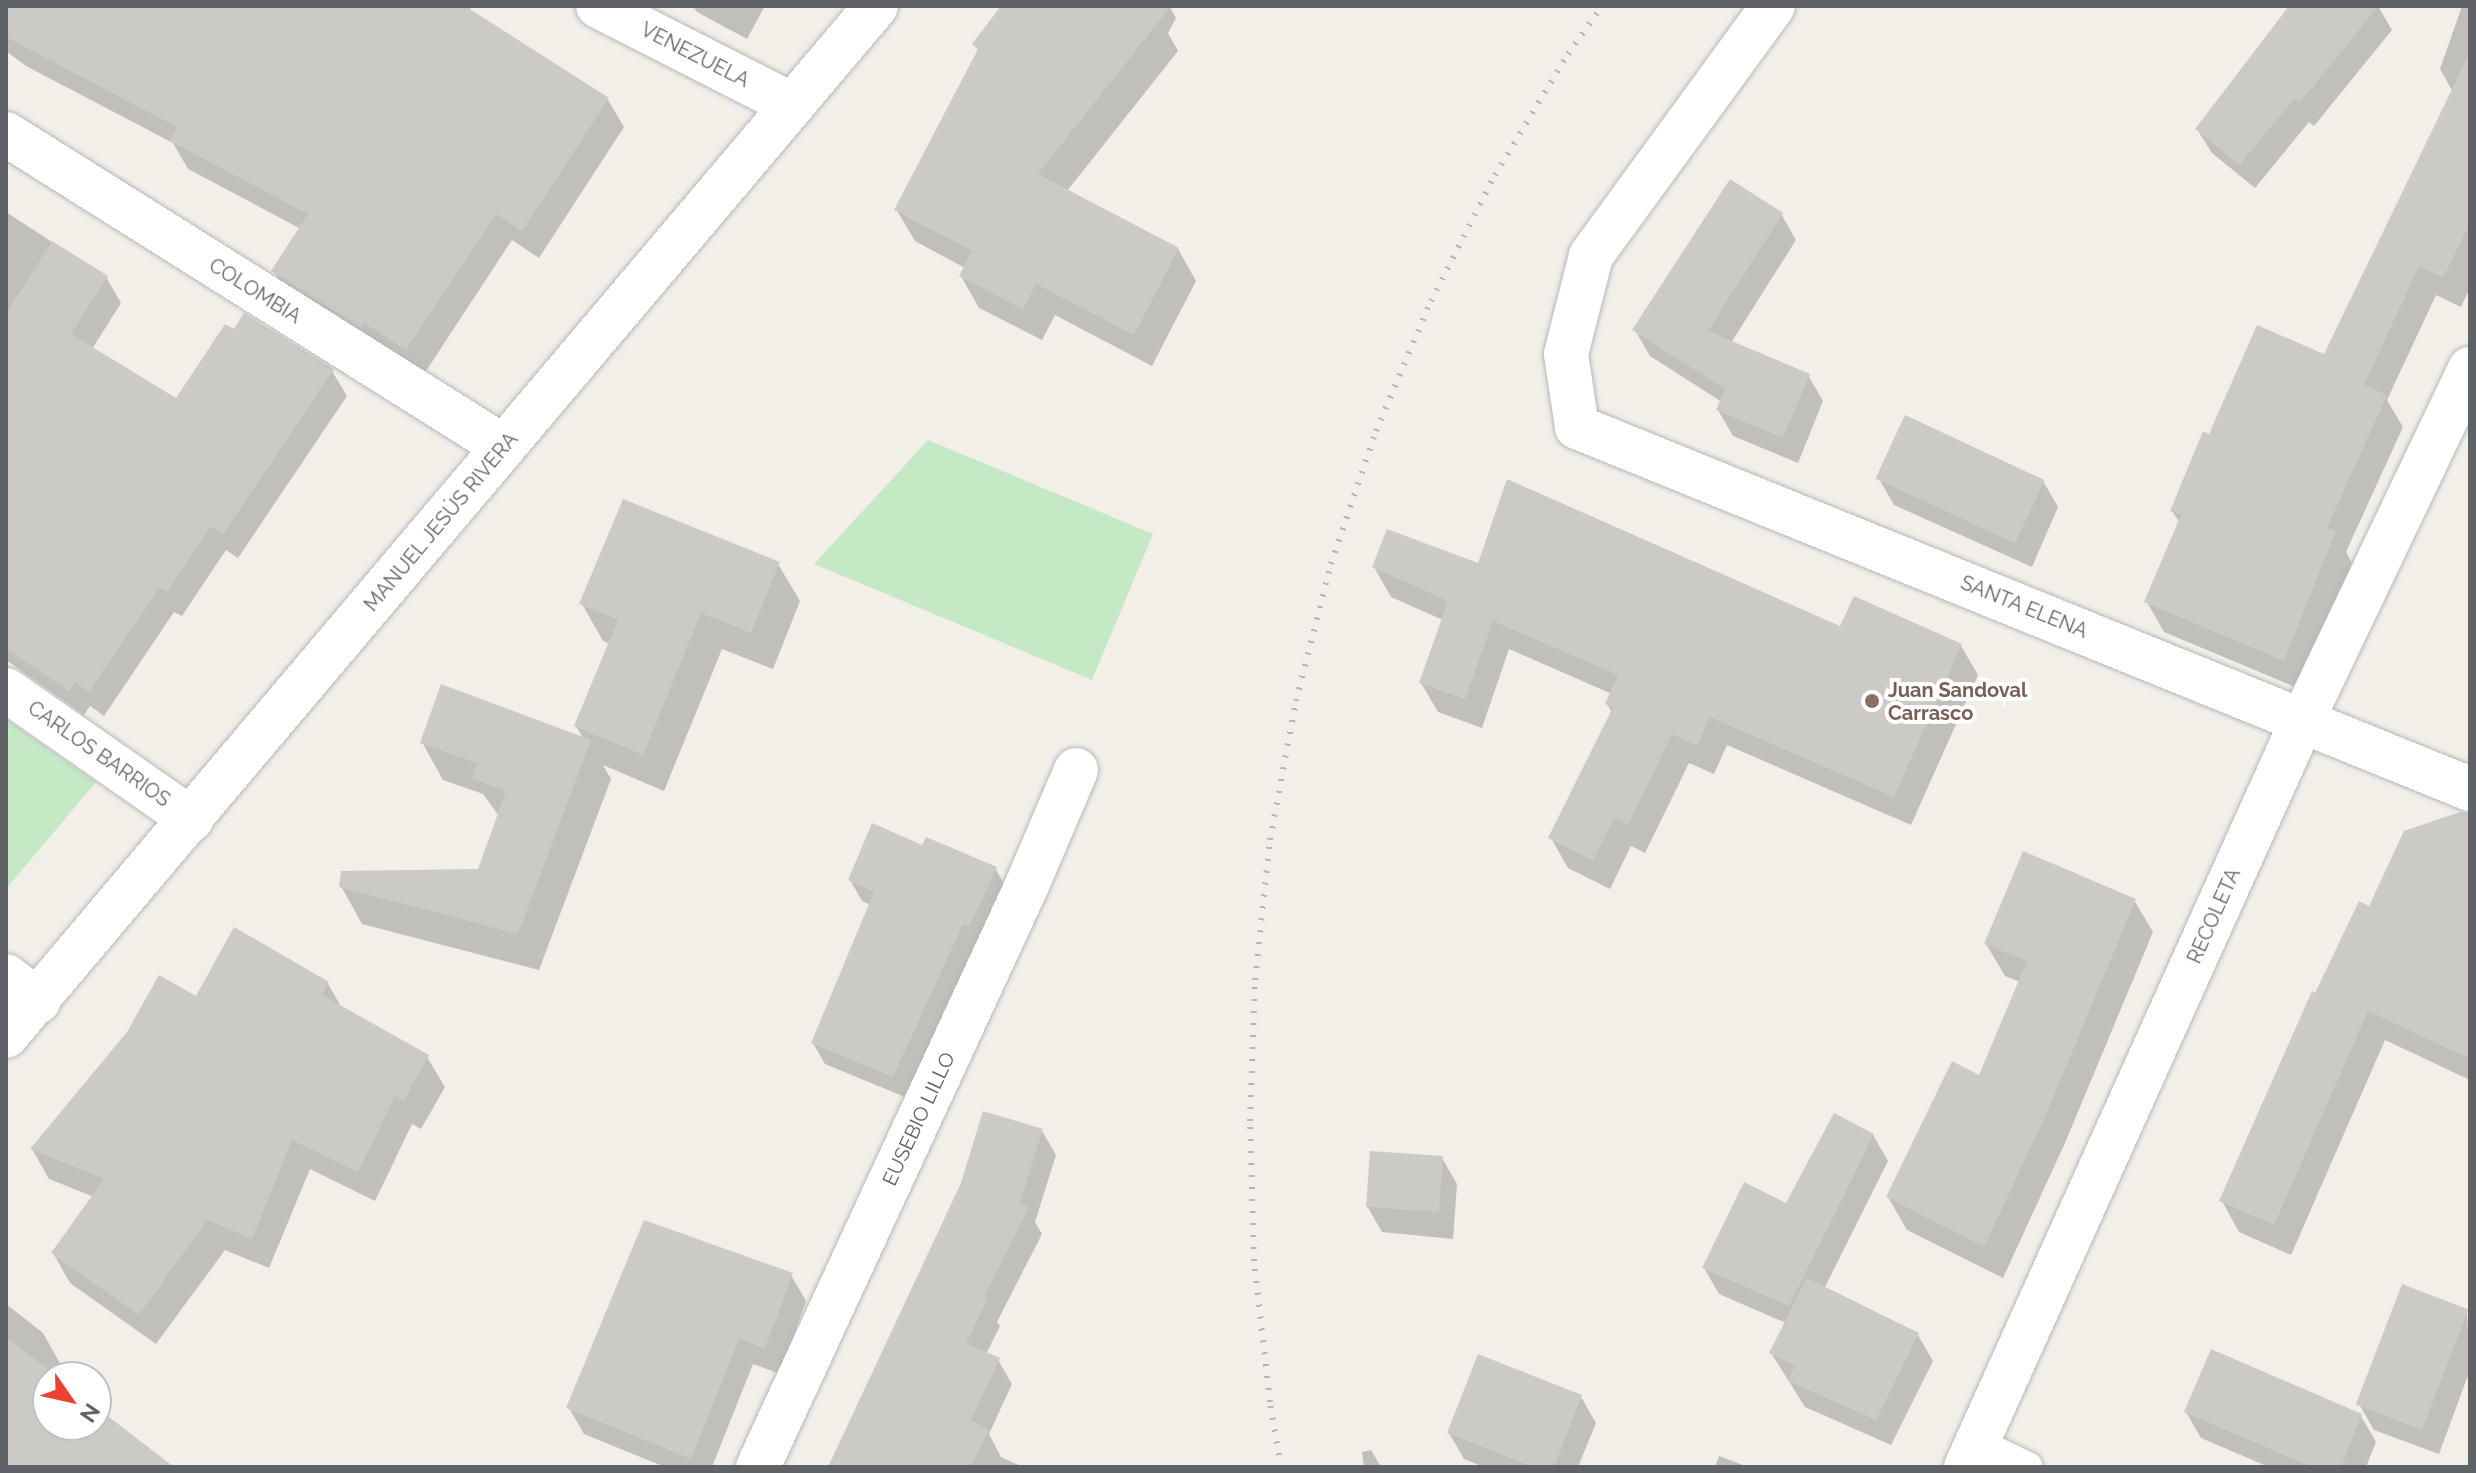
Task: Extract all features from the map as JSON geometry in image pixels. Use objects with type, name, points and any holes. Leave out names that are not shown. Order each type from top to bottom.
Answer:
[{"type":"street","name":"VENEZUELA","points":[[598,6],[792,105]]},
{"type":"street","name":"MANUEL JESÚS RIVERA","points":[[6,1036],[22,988],[191,819],[876,6]]},
{"type":"street","name":"SANTA ELENA","points":[[1773,6],[1591,256],[1566,354],[1577,427],[2470,789]]},
{"type":"street","name":"COLOMBIA","points":[[6,134],[504,447]]},
{"type":"street","name":"RECOLETA","points":[[1972,1455],[2303,719],[2470,369]]},
{"type":"street","name":"CARLOS BARRIOS","points":[[6,690],[191,819]]},
{"type":"street","name":"EUSEBIO LILLO","points":[[758,1467],[1027,885],[1076,770]]},
{"type":"lane","points":[[1972,1455],[2028,1467]]},
{"type":"green space","points":[[928,440],[1153,534],[1092,680],[814,564]]},
{"type":"green space","points":[[6,719],[96,782],[6,889]]},
{"type":"building","points":[[6,6],[465,6],[609,98],[522,231],[496,214],[406,350],[364,323],[361,328],[271,271],[308,214],[170,141],[177,127],[6,37]]},
{"type":"building","points":[[1001,6],[1171,6],[1038,174],[1179,248],[1134,335],[1036,284],[1023,309],[959,276],[972,251],[894,210],[978,49],[972,44]]},
{"type":"building","points":[[2289,6],[2378,6],[2300,103],[2294,99],[2240,165],[2195,129]]},
{"type":"building","points":[[2470,52],[2470,223],[2443,278],[2419,266],[2364,385],[2387,395],[2327,528],[2336,531],[2284,661],[2144,602],[2181,515],[2170,511],[2203,431],[2209,434],[2257,325],[2324,354]]},
{"type":"building","points":[[1730,179],[1783,213],[1708,331],[1810,374],[1783,438],[1716,410],[1725,389],[1632,330]]},
{"type":"building","points":[[52,241],[108,276],[71,334],[176,398],[225,324],[234,329],[244,313],[334,369],[223,534],[211,526],[167,592],[159,588],[89,692],[75,682],[69,691],[6,649],[6,314]]},
{"type":"building","points":[[1905,415],[2045,480],[2015,544],[1875,478]]},
{"type":"building","points":[[1507,479],[1840,626],[1854,596],[1962,644],[1894,797],[1710,717],[1697,746],[1672,734],[1628,825],[1614,818],[1593,861],[1548,838],[1613,707],[1605,704],[1618,675],[1493,621],[1465,699],[1419,683],[1448,601],[1372,567],[1387,529],[1478,563]]},
{"type":"building","points":[[623,499],[780,562],[751,633],[701,613],[643,755],[574,726],[618,620],[579,604]]},
{"type":"building","points":[[441,684],[591,740],[518,934],[339,887],[341,871],[478,869],[506,791],[472,778],[477,763],[420,743]]},
{"type":"building","points":[[2460,812],[2470,813],[2470,1059],[2368,1011],[2274,1225],[2219,1201],[2312,991],[2315,993],[2359,901],[2369,906],[2404,831]]},
{"type":"building","points":[[872,823],[922,845],[926,837],[997,867],[969,927],[963,924],[893,1077],[811,1043],[874,892],[848,880]]},
{"type":"building","points":[[2023,851],[2136,899],[2048,1110],[1984,1247],[1886,1197],[1952,1061],[1979,1075],[2027,961],[1984,944]]},
{"type":"building","points":[[234,927],[329,982],[322,995],[429,1055],[404,1100],[395,1096],[358,1172],[292,1140],[252,1239],[207,1220],[139,1315],[51,1253],[104,1179],[30,1149],[127,1032],[159,975],[196,996]]},
{"type":"building","points":[[983,1111],[1043,1129],[1020,1203],[1029,1208],[984,1298],[987,1300],[966,1343],[1000,1358],[971,1420],[989,1430],[971,1467],[828,1467],[961,1183]]},
{"type":"building","points":[[1834,1113],[1874,1134],[1789,1306],[1702,1268],[1744,1182],[1786,1203]]},
{"type":"building","points":[[1370,1151],[1443,1156],[1439,1212],[1366,1207]]},
{"type":"building","points":[[644,1220],[793,1273],[765,1349],[739,1339],[691,1459],[566,1408]]},
{"type":"building","points":[[1807,1278],[1919,1333],[1876,1420],[1788,1381],[1795,1366],[1769,1353]]},
{"type":"building","points":[[2402,1284],[2468,1309],[2422,1430],[2356,1404]]},
{"type":"building","points":[[6,1337],[37,1361],[32,1361],[32,1441],[112,1441],[112,1419],[174,1467],[6,1467]]},
{"type":"building","points":[[2211,1349],[2362,1414],[2341,1467],[2312,1467],[2184,1412]]},
{"type":"building","points":[[1478,1354],[1582,1395],[1554,1467],[1533,1467],[1447,1433]]},
{"type":"railway","points":[[1281,1467],[1270,1402],[1254,1261],[1250,1121],[1255,980],[1270,840],[1296,701],[1331,564],[1376,431],[1431,301],[1495,175],[1568,54],[1602,6]]},
{"type":"place","name":"Juan Sandoval Carrasco","points":[[1872,701]]}]
